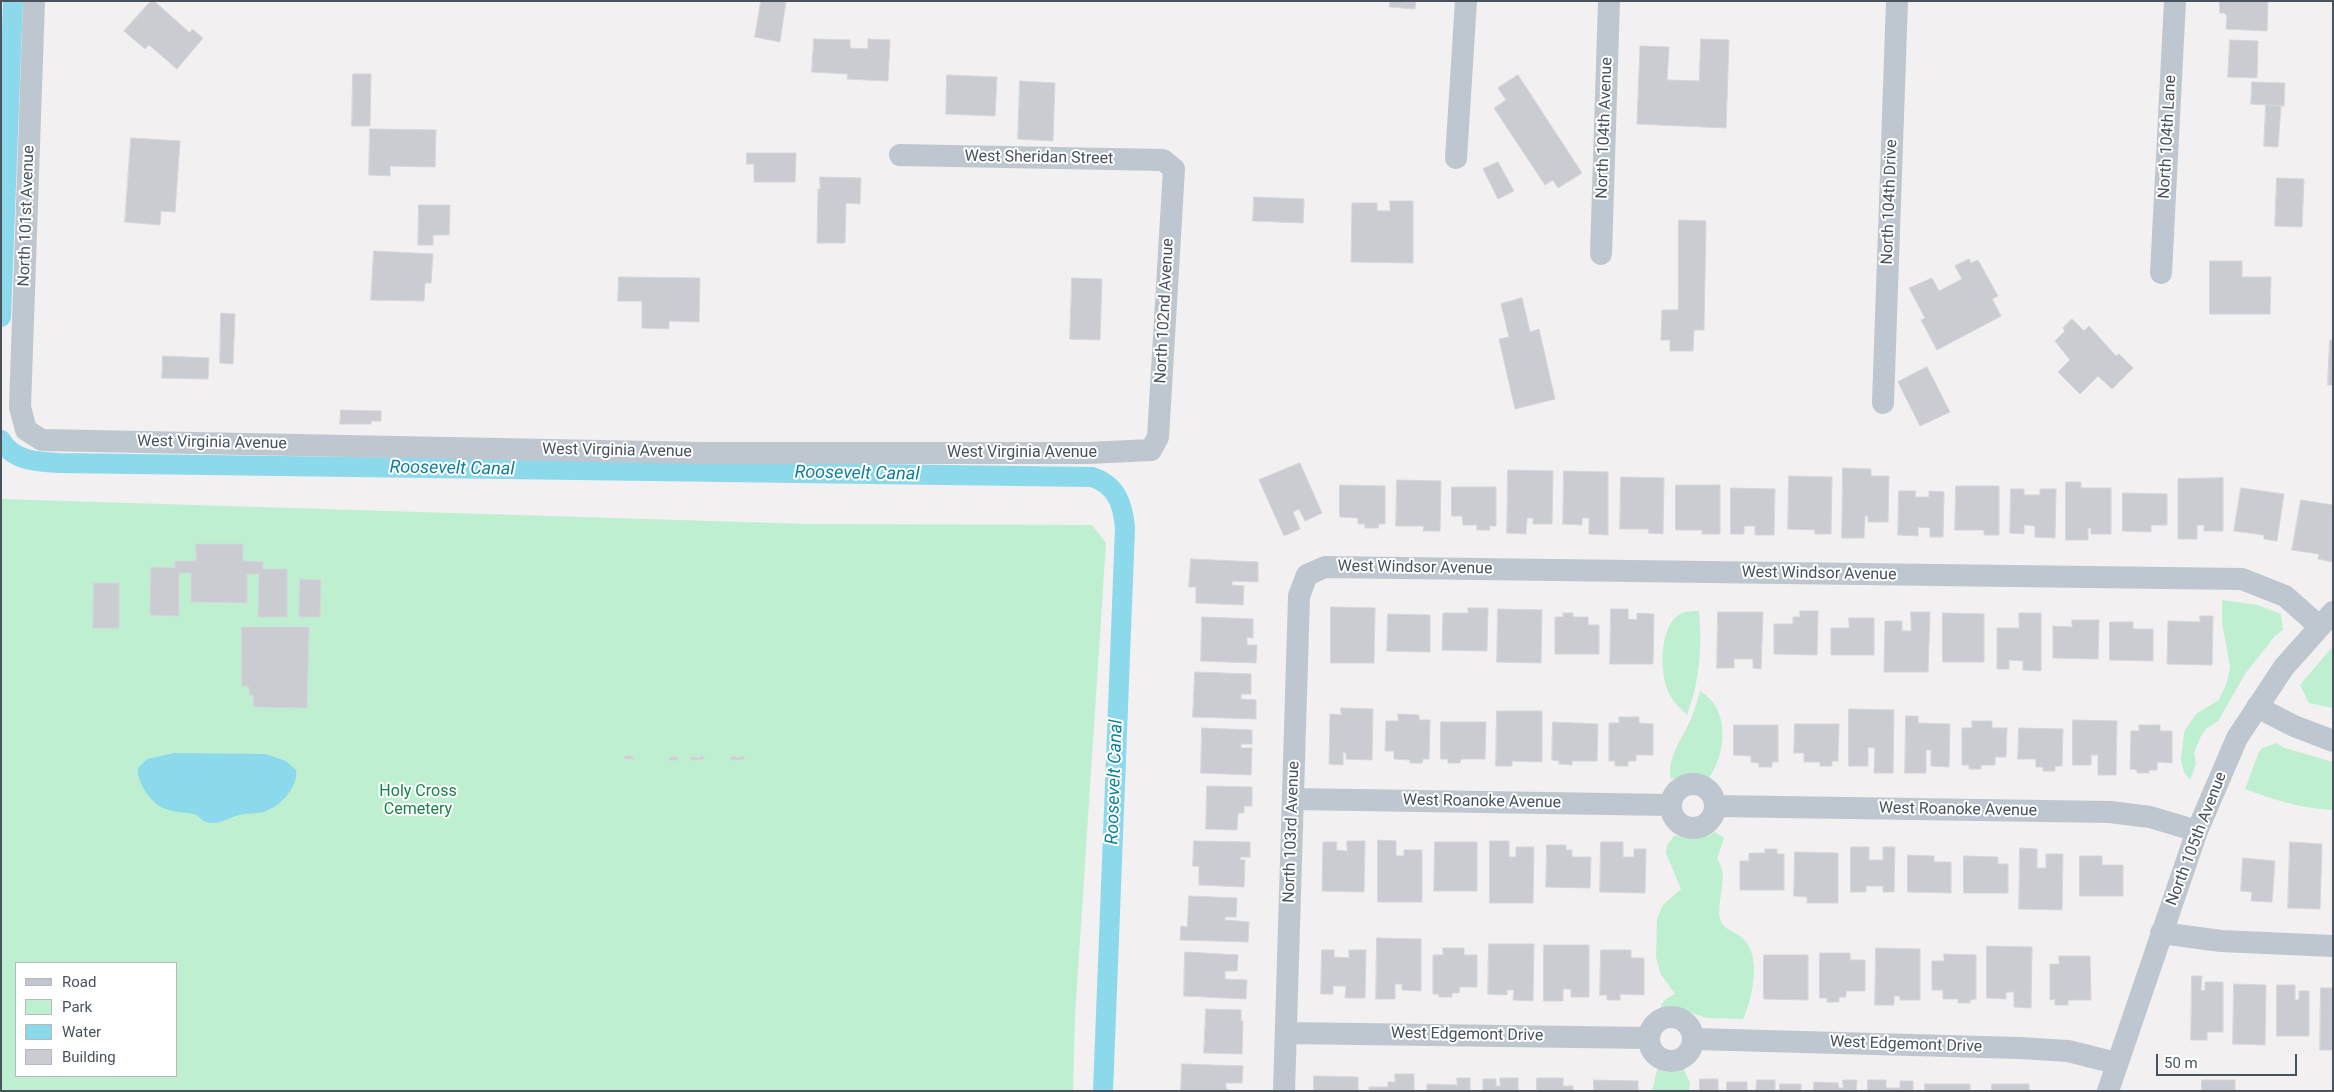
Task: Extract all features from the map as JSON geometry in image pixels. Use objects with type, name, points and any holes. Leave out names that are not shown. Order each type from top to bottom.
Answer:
[{"type":"street","name":"North 101st Avenue","points":[[26,430],[20,407],[34,1]]},
{"type":"street","points":[[1456,158],[1466,1]]},
{"type":"street","name":"North 104th Avenue","points":[[1601,254],[1609,1]]},
{"type":"street","name":"North 104th Drive","points":[[1883,403],[1897,1]]},
{"type":"street","name":"North 104th Lane","points":[[2161,273],[2175,1]]},
{"type":"street","name":"West Sheridan Street","points":[[900,155],[1163,160],[1174,169]]},
{"type":"street","name":"North 102nd Avenue","points":[[1151,450],[1158,437],[1174,169]]},
{"type":"street","name":"West Virginia Avenue","points":[[26,430],[42,440],[702,453],[1088,453],[1151,450]]},
{"type":"street","name":"West Windsor Avenue","points":[[1307,575],[1325,567],[2242,579],[2285,596],[2326,619]]},
{"type":"street","name":"North 103rd Avenue","points":[[1284,1091],[1299,596],[1307,575]]},
{"type":"street","name":"North 105th Avenue","points":[[2108,1091],[2197,831],[2237,738],[2284,668],[2326,619]]},
{"type":"street","points":[[2257,707],[2294,726],[2333,741]]},
{"type":"street","points":[[1690,784],[1697,784],[1710,792],[1716,806],[1711,820],[1706,825],[1693,829],[1679,824],[1671,812],[1670,805],[1676,791],[1690,784]]},
{"type":"street","name":"West Roanoke Avenue","points":[[1294,799],[1670,805]]},
{"type":"street","name":"West Roanoke Avenue","points":[[1716,806],[2110,812],[2150,817],[2197,831]]},
{"type":"street","points":[[2161,933],[2221,941],[2333,946]]},
{"type":"street","points":[[1671,1016],[1685,1021],[1690,1026],[1694,1039],[1692,1047],[1683,1058],[1667,1061],[1653,1053],[1648,1038],[1651,1028],[1658,1021],[1671,1016]]},
{"type":"street","name":"West Edgemont Drive","points":[[1286,1032],[1648,1038]]},
{"type":"street","name":"West Edgemont Drive","points":[[1694,1039],[2020,1048],[2068,1051],[2116,1063]]},
{"type":"green space","name":"Holy Cross Cemetery","points":[[1,499],[807,524],[1092,525],[1106,543],[1075,1016],[1073,1091],[1,1091]]},
{"type":"green space","points":[[2222,600],[2257,605],[2281,614],[2283,630],[2275,636],[2245,674],[2218,721],[2206,729],[2201,736],[2194,753],[2196,764],[2190,780],[2184,772],[2181,760],[2184,732],[2196,714],[2219,700],[2227,682],[2230,667],[2222,622]]},
{"type":"green space","points":[[1689,611],[1699,611],[1699,664],[1695,689],[1687,715],[1674,702],[1667,689],[1663,666],[1664,641],[1673,620],[1680,614]]},
{"type":"green space","points":[[2333,646],[2333,708],[2309,703],[2300,685]]},
{"type":"green space","points":[[1700,691],[1710,699],[1717,709],[1721,720],[1722,744],[1719,756],[1709,778],[1689,774],[1671,779],[1670,771],[1673,756],[1692,716]]},
{"type":"green space","points":[[2276,743],[2285,748],[2333,762],[2333,810],[2288,803],[2245,789],[2261,749]]},
{"type":"green space","points":[[1715,832],[1724,838],[1717,859],[1721,866],[1723,880],[1719,912],[1720,919],[1726,927],[1740,936],[1747,944],[1752,953],[1754,964],[1753,988],[1743,1019],[1707,1018],[1676,1008],[1661,1008],[1666,999],[1675,994],[1660,973],[1656,957],[1657,919],[1663,905],[1681,889],[1666,853],[1667,845],[1675,835],[1695,838]]},
{"type":"green space","points":[[1657,1070],[1666,1072],[1684,1070],[1690,1083],[1689,1091],[1652,1091]]},
{"type":"water","points":[[174,753],[266,754],[286,761],[296,770],[296,777],[287,796],[269,810],[239,815],[212,823],[202,820],[197,815],[161,807],[150,798],[142,786],[138,768],[147,759]]},
{"type":"building","points":[[151,1],[154,1],[190,33],[192,29],[203,38],[177,69],[149,45],[145,49],[124,31]]},
{"type":"building","points":[[761,1],[786,1],[780,42],[755,37]]},
{"type":"building","points":[[1390,1],[1416,1],[1415,9],[1390,7]]},
{"type":"building","points":[[2220,1],[2268,1],[2267,31],[2226,29],[2227,16],[2224,13],[2220,13]]},
{"type":"building","points":[[814,39],[850,40],[850,48],[868,49],[868,39],[890,40],[888,81],[847,79],[848,74],[812,72]]},
{"type":"building","points":[[1701,39],[1729,40],[1726,128],[1637,124],[1640,46],[1669,47],[1667,80],[1699,81]]},
{"type":"building","points":[[2230,40],[2258,41],[2257,78],[2228,77]]},
{"type":"building","points":[[353,74],[371,74],[370,126],[352,126]]},
{"type":"building","points":[[947,75],[997,77],[995,116],[946,114]]},
{"type":"building","points":[[1518,75],[1582,173],[1558,188],[1553,180],[1545,185],[1494,108],[1506,100],[1498,88]]},
{"type":"building","points":[[1020,81],[1055,83],[1053,141],[1018,139]]},
{"type":"building","points":[[2252,82],[2285,83],[2284,106],[2251,104]]},
{"type":"building","points":[[2266,105],[2281,106],[2278,147],[2264,146]]},
{"type":"building","points":[[370,129],[436,130],[435,167],[390,166],[390,176],[369,175]]},
{"type":"building","points":[[131,138],[180,141],[175,212],[161,211],[160,225],[125,222]]},
{"type":"building","points":[[747,153],[796,153],[795,182],[754,182],[754,164],[747,164]]},
{"type":"building","points":[[1498,162],[1514,191],[1498,199],[1483,169]]},
{"type":"building","points":[[820,177],[861,178],[860,204],[846,203],[845,243],[817,243]]},
{"type":"building","points":[[2277,178],[2304,179],[2302,227],[2275,226]]},
{"type":"building","points":[[1254,197],[1304,199],[1303,223],[1253,221]]},
{"type":"building","points":[[1390,201],[1413,201],[1413,263],[1351,262],[1352,203],[1377,203],[1377,211],[1390,211]]},
{"type":"building","points":[[419,205],[450,205],[449,235],[433,235],[433,245],[418,245]]},
{"type":"building","points":[[1679,220],[1706,221],[1704,330],[1694,330],[1693,351],[1670,351],[1670,340],[1661,340],[1662,310],[1678,310]]},
{"type":"building","points":[[374,251],[433,254],[431,283],[425,283],[424,301],[371,300]]},
{"type":"building","points":[[1969,259],[1971,263],[1978,260],[1998,296],[1992,299],[2001,316],[1937,350],[1921,320],[1925,318],[1909,288],[1932,278],[1939,291],[1962,279],[1955,266]]},
{"type":"building","points":[[2210,261],[2242,261],[2242,277],[2271,277],[2270,314],[2210,314]]},
{"type":"building","points":[[619,277],[700,278],[699,322],[669,321],[669,329],[642,328],[642,301],[618,301]]},
{"type":"building","points":[[1072,278],[1102,279],[1100,340],[1070,339]]},
{"type":"building","points":[[1522,298],[1530,332],[1539,329],[1555,399],[1515,409],[1499,339],[1509,337],[1501,304]]},
{"type":"building","points":[[221,313],[235,314],[233,364],[220,363]]},
{"type":"building","points":[[2072,319],[2084,331],[2089,326],[2116,356],[2119,354],[2133,368],[2112,389],[2098,376],[2080,394],[2058,372],[2070,360],[2055,341],[2065,331],[2063,328]]},
{"type":"building","points":[[2330,340],[2333,340],[2333,385],[2328,385]]},
{"type":"building","points":[[163,356],[209,358],[208,379],[162,378]]},
{"type":"building","points":[[1927,367],[1950,412],[1920,426],[1898,382]]},
{"type":"building","points":[[341,410],[381,411],[381,421],[371,421],[371,424],[340,424]]},
{"type":"building","points":[[1300,463],[1322,513],[1305,521],[1299,509],[1293,512],[1300,529],[1284,536],[1259,480]]},
{"type":"building","points":[[1843,468],[1871,469],[1871,476],[1889,476],[1888,522],[1868,522],[1868,516],[1865,516],[1864,538],[1842,538]]},
{"type":"building","points":[[1508,470],[1553,471],[1552,524],[1533,524],[1533,518],[1527,518],[1526,534],[1507,533]]},
{"type":"building","points":[[1564,471],[1608,472],[1608,535],[1589,534],[1589,518],[1582,518],[1582,525],[1563,524]]},
{"type":"building","points":[[1789,476],[1832,477],[1831,534],[1815,534],[1815,530],[1788,529]]},
{"type":"building","points":[[1621,477],[1664,478],[1663,534],[1648,533],[1649,529],[1620,529]]},
{"type":"building","points":[[2223,478],[2223,531],[2204,531],[2204,525],[2197,525],[2197,539],[2178,539],[2178,479]]},
{"type":"building","points":[[1397,480],[1441,481],[1440,531],[1423,531],[1424,526],[1396,526]]},
{"type":"building","points":[[2066,482],[2081,482],[2081,488],[2111,488],[2111,534],[2091,534],[2091,528],[2088,528],[2088,540],[2066,540]]},
{"type":"building","points":[[1340,485],[1385,486],[1385,524],[1379,524],[1378,528],[1365,528],[1365,524],[1358,524],[1358,518],[1340,517]]},
{"type":"building","points":[[1676,485],[1720,485],[1720,534],[1702,534],[1702,530],[1676,530]]},
{"type":"building","points":[[1956,486],[1999,486],[1999,535],[1984,535],[1984,530],[1955,530]]},
{"type":"building","points":[[1452,487],[1496,487],[1496,526],[1489,526],[1490,530],[1477,530],[1477,525],[1463,525],[1462,516],[1452,516]]},
{"type":"building","points":[[1731,488],[1775,489],[1774,535],[1755,535],[1755,526],[1744,526],[1744,534],[1731,534]]},
{"type":"building","points":[[2241,488],[2284,494],[2277,541],[2264,539],[2264,535],[2234,531]]},
{"type":"building","points":[[2011,489],[2024,489],[2024,495],[2040,495],[2040,489],[2056,489],[2055,538],[2035,537],[2035,526],[2024,525],[2024,534],[2010,533]]},
{"type":"building","points":[[1899,491],[1916,491],[1915,497],[1929,497],[1929,491],[1944,492],[1943,537],[1930,537],[1930,528],[1918,527],[1918,536],[1898,535]]},
{"type":"building","points":[[2123,493],[2167,494],[2167,525],[2151,525],[2151,532],[2123,531]]},
{"type":"building","points":[[2301,500],[2333,505],[2333,562],[2318,559],[2319,554],[2292,550]]},
{"type":"building","points":[[196,544],[243,544],[243,561],[263,562],[263,569],[287,569],[287,617],[258,617],[259,574],[247,574],[247,603],[191,602],[191,573],[179,573],[179,616],[150,615],[151,567],[175,568],[175,561],[196,561]]},
{"type":"building","points":[[1191,559],[1258,562],[1258,582],[1232,581],[1232,585],[1244,586],[1243,605],[1196,603],[1196,587],[1189,587]]},
{"type":"building","points":[[300,579],[321,580],[320,617],[299,617]]},
{"type":"building","points":[[94,583],[119,583],[119,628],[93,628]]},
{"type":"building","points":[[1331,607],[1375,608],[1374,663],[1331,663]]},
{"type":"building","points":[[1468,608],[1488,608],[1487,651],[1442,650],[1443,613],[1468,613]]},
{"type":"building","points":[[1498,609],[1542,610],[1541,663],[1497,662]]},
{"type":"building","points":[[1611,609],[1628,609],[1628,619],[1637,620],[1637,613],[1654,614],[1653,664],[1610,664]]},
{"type":"building","points":[[1800,611],[1818,611],[1817,655],[1774,654],[1774,624],[1793,624],[1793,617],[1800,617]]},
{"type":"building","points":[[1718,612],[1763,612],[1761,669],[1753,668],[1753,659],[1734,659],[1734,668],[1717,668]]},
{"type":"building","points":[[1911,612],[1930,612],[1928,672],[1884,672],[1885,621],[1902,621],[1902,631],[1911,631]]},
{"type":"building","points":[[1563,613],[1573,613],[1573,617],[1588,617],[1588,625],[1599,625],[1599,654],[1555,654],[1555,617],[1563,617]]},
{"type":"building","points":[[1943,613],[1984,614],[1984,662],[1943,662]]},
{"type":"building","points":[[2019,613],[2041,613],[2041,671],[2023,670],[2023,661],[2009,660],[2009,669],[1997,669],[1997,628],[2019,628]]},
{"type":"building","points":[[1388,614],[1430,615],[1430,652],[1387,651]]},
{"type":"building","points":[[2200,616],[2213,616],[2212,665],[2167,664],[2168,621],[2200,622]]},
{"type":"building","points":[[1202,617],[1253,619],[1253,638],[1247,637],[1247,645],[1257,645],[1256,663],[1201,661]]},
{"type":"building","points":[[1849,618],[1874,618],[1874,655],[1831,655],[1831,628],[1849,628]]},
{"type":"building","points":[[2072,620],[2099,620],[2098,659],[2053,658],[2053,626],[2072,627]]},
{"type":"building","points":[[2110,622],[2133,622],[2133,629],[2153,629],[2153,661],[2110,660]]},
{"type":"building","points":[[242,627],[309,627],[307,708],[254,707],[253,695],[249,695],[249,687],[242,686]]},
{"type":"building","points":[[1195,672],[1251,674],[1251,694],[1241,694],[1241,699],[1256,700],[1256,719],[1193,717]]},
{"type":"building","points":[[1341,708],[1373,709],[1372,760],[1346,759],[1346,753],[1343,752],[1343,765],[1329,764],[1330,714],[1341,715]]},
{"type":"building","points":[[1849,709],[1894,710],[1893,773],[1874,773],[1875,748],[1868,747],[1868,766],[1849,766]]},
{"type":"building","points":[[1497,711],[1542,711],[1542,762],[1512,761],[1512,766],[1496,766]]},
{"type":"building","points":[[1398,714],[1419,715],[1419,720],[1430,720],[1429,759],[1423,759],[1422,763],[1410,763],[1410,760],[1394,759],[1394,751],[1385,751],[1386,721],[1398,721]]},
{"type":"building","points":[[1906,716],[1918,716],[1918,723],[1950,724],[1949,767],[1931,766],[1931,750],[1926,750],[1926,773],[1905,773]]},
{"type":"building","points":[[1619,717],[1639,717],[1639,723],[1653,724],[1653,755],[1636,755],[1636,761],[1628,761],[1628,766],[1615,766],[1615,761],[1609,761],[1609,723],[1619,723]]},
{"type":"building","points":[[2073,720],[2117,721],[2116,775],[2098,775],[2098,755],[2091,755],[2091,765],[2073,765]]},
{"type":"building","points":[[1972,721],[1992,721],[1992,728],[2007,728],[2006,757],[1995,757],[1995,765],[1981,765],[1981,769],[1969,769],[1969,765],[1962,765],[1962,728],[1972,728]]},
{"type":"building","points":[[1441,722],[1486,722],[1485,759],[1461,759],[1460,763],[1448,763],[1448,759],[1441,759]]},
{"type":"building","points":[[1553,722],[1598,724],[1597,761],[1572,761],[1572,765],[1559,764],[1559,761],[1552,760]]},
{"type":"building","points":[[1795,724],[1839,724],[1838,761],[1832,761],[1832,766],[1820,766],[1820,762],[1804,762],[1804,753],[1794,753]]},
{"type":"building","points":[[1734,725],[1778,725],[1778,762],[1772,762],[1772,767],[1759,767],[1759,763],[1751,762],[1751,756],[1734,755]]},
{"type":"building","points":[[2139,725],[2160,725],[2160,731],[2172,731],[2172,763],[2157,762],[2157,770],[2149,770],[2149,773],[2137,773],[2137,770],[2130,769],[2131,731],[2139,731]]},
{"type":"building","points":[[1202,728],[1252,730],[1252,744],[1241,744],[1241,748],[1252,748],[1251,775],[1201,773]]},
{"type":"building","points":[[2019,728],[2063,729],[2062,766],[2055,766],[2055,771],[2043,771],[2043,767],[2036,767],[2036,759],[2018,759]]},
{"type":"building","points":[[625,756],[633,756],[633,759],[625,759]]},
{"type":"building","points":[[702,756],[705,759],[691,760],[691,757],[699,758]]},
{"type":"building","points":[[732,756],[739,758],[743,756],[745,759],[731,760]]},
{"type":"building","points":[[670,757],[678,757],[678,760],[670,760]]},
{"type":"building","points":[[1207,786],[1252,787],[1252,806],[1244,806],[1244,813],[1238,813],[1237,830],[1206,829]]},
{"type":"building","points":[[1378,840],[1396,841],[1396,856],[1404,856],[1404,850],[1422,850],[1422,902],[1378,902]]},
{"type":"building","points":[[1194,841],[1250,842],[1250,857],[1240,857],[1240,860],[1245,860],[1244,887],[1199,885],[1199,866],[1193,866]]},
{"type":"building","points":[[1347,841],[1365,841],[1364,892],[1322,891],[1323,842],[1337,842],[1336,850],[1347,851]]},
{"type":"building","points":[[1490,841],[1509,841],[1509,857],[1516,857],[1516,847],[1534,847],[1533,903],[1490,903]]},
{"type":"building","points":[[1435,842],[1477,842],[1477,891],[1434,891]]},
{"type":"building","points":[[1601,842],[1623,842],[1623,857],[1634,857],[1634,849],[1646,849],[1645,893],[1600,892]]},
{"type":"building","points":[[2290,842],[2322,844],[2320,909],[2288,908]]},
{"type":"building","points":[[1547,845],[1566,845],[1566,850],[1572,850],[1572,857],[1591,857],[1590,888],[1546,887]]},
{"type":"building","points":[[1851,847],[1869,847],[1869,860],[1883,860],[1883,847],[1895,847],[1894,892],[1883,892],[1883,886],[1866,886],[1866,892],[1851,892]]},
{"type":"building","points":[[2020,848],[2037,849],[2037,868],[2046,868],[2046,854],[2063,854],[2062,910],[2019,909]]},
{"type":"building","points":[[1765,849],[1777,849],[1777,854],[1784,854],[1784,890],[1740,890],[1740,861],[1749,861],[1749,853],[1765,853]]},
{"type":"building","points":[[1795,852],[1838,853],[1838,903],[1807,903],[1807,897],[1794,896]]},
{"type":"building","points":[[1908,855],[1934,856],[1934,862],[1951,862],[1951,893],[1908,892]]},
{"type":"building","points":[[1964,856],[1998,857],[1998,864],[2008,864],[2008,893],[1964,893]]},
{"type":"building","points":[[2080,856],[2102,856],[2102,865],[2123,865],[2123,896],[2080,896]]},
{"type":"building","points":[[2243,858],[2275,861],[2272,902],[2251,901],[2252,892],[2241,891]]},
{"type":"building","points":[[1189,896],[1237,898],[1236,917],[1225,917],[1225,920],[1249,922],[1248,942],[1180,940],[1181,926],[1187,927]]},
{"type":"building","points":[[1377,938],[1421,939],[1421,991],[1402,990],[1402,984],[1395,984],[1395,999],[1376,999]]},
{"type":"building","points":[[1489,944],[1534,944],[1533,1001],[1513,1000],[1514,990],[1507,990],[1507,995],[1488,994]]},
{"type":"building","points":[[1544,945],[1589,945],[1589,997],[1571,997],[1571,989],[1563,989],[1563,1001],[1544,1001]]},
{"type":"building","points":[[1987,946],[2032,947],[2031,1008],[2014,1007],[2014,992],[2006,992],[2006,999],[1987,998]]},
{"type":"building","points":[[1443,948],[1464,948],[1464,955],[1477,955],[1477,987],[1460,987],[1459,993],[1452,993],[1452,997],[1439,997],[1439,994],[1433,994],[1433,955],[1443,955]]},
{"type":"building","points":[[1876,948],[1920,949],[1920,1000],[1900,1000],[1900,996],[1894,996],[1894,1005],[1875,1005]]},
{"type":"building","points":[[1322,950],[1334,950],[1334,957],[1349,958],[1349,950],[1366,950],[1365,998],[1345,998],[1346,986],[1333,986],[1333,994],[1321,994]]},
{"type":"building","points":[[1601,950],[1631,950],[1631,958],[1644,958],[1644,995],[1620,994],[1620,1000],[1607,1000],[1607,995],[1600,995]]},
{"type":"building","points":[[1185,952],[1238,955],[1237,971],[1225,971],[1225,979],[1247,980],[1246,999],[1184,996]]},
{"type":"building","points":[[1820,953],[1850,953],[1850,960],[1865,960],[1865,991],[1846,991],[1846,997],[1839,997],[1839,1002],[1827,1002],[1827,998],[1820,998]]},
{"type":"building","points":[[1944,954],[1976,955],[1976,999],[1970,1000],[1970,1003],[1958,1003],[1958,999],[1943,999],[1943,990],[1932,990],[1932,961],[1944,961]]},
{"type":"building","points":[[1764,955],[1808,955],[1808,1000],[1764,999]]},
{"type":"building","points":[[2059,956],[2090,956],[2091,1000],[2068,1000],[2068,1005],[2055,1005],[2055,999],[2050,1000],[2050,964],[2059,964]]},
{"type":"building","points":[[2192,976],[2202,976],[2201,990],[2205,991],[2205,982],[2223,982],[2223,1032],[2207,1032],[2207,1040],[2191,1040]]},
{"type":"building","points":[[2234,984],[2266,985],[2265,1045],[2233,1044]]},
{"type":"building","points":[[2277,985],[2295,985],[2295,1000],[2299,1000],[2299,991],[2309,991],[2309,1036],[2277,1036]]},
{"type":"building","points":[[2321,988],[2333,988],[2333,1050],[2320,1050]]},
{"type":"building","points":[[1206,1009],[1241,1010],[1241,1021],[1243,1021],[1242,1054],[1204,1053]]},
{"type":"building","points":[[1182,1064],[1243,1066],[1242,1083],[1226,1083],[1226,1089],[1233,1091],[1181,1091]]},
{"type":"building","points":[[1395,1074],[1414,1074],[1414,1091],[1369,1091],[1369,1087],[1388,1087],[1388,1082],[1395,1082]]},
{"type":"building","points":[[1314,1076],[1358,1077],[1358,1091],[1314,1091]]},
{"type":"building","points":[[1457,1078],[1470,1078],[1470,1091],[1427,1091],[1427,1084],[1457,1085]]},
{"type":"building","points":[[1500,1078],[1518,1078],[1518,1091],[1483,1091],[1483,1079],[1496,1079],[1496,1086],[1500,1086]]},
{"type":"building","points":[[1537,1078],[1563,1078],[1563,1086],[1573,1086],[1573,1091],[1537,1091]]},
{"type":"building","points":[[1700,1079],[1718,1079],[1718,1091],[1700,1091]]},
{"type":"building","points":[[1594,1080],[1638,1081],[1638,1091],[1594,1091]]},
{"type":"building","points":[[1757,1080],[1775,1080],[1775,1091],[1756,1091]]},
{"type":"building","points":[[1843,1080],[1857,1080],[1856,1091],[1813,1091],[1814,1082],[1838,1083],[1839,1088],[1843,1088]]},
{"type":"building","points":[[1868,1080],[1886,1080],[1886,1088],[1900,1088],[1900,1081],[1913,1081],[1913,1091],[1868,1091]]},
{"type":"building","points":[[2202,1080],[2235,1080],[2235,1091],[2202,1091]]},
{"type":"building","points":[[1727,1082],[1747,1082],[1747,1091],[1727,1091]]},
{"type":"building","points":[[1780,1084],[1801,1084],[1801,1091],[1780,1091]]},
{"type":"building","points":[[1925,1084],[1970,1084],[1970,1091],[1925,1091]]},
{"type":"building","points":[[1992,1084],[2029,1084],[2029,1091],[1992,1091]]},
{"type":"waterway","name":"Roosevelt Canal","points":[[1,317],[13,1]]},
{"type":"waterway","name":"Roosevelt Canal","points":[[1,440],[12,452],[26,459],[59,463],[1092,477],[1101,481],[1117,497],[1123,511],[1125,528],[1103,1091]]}]
